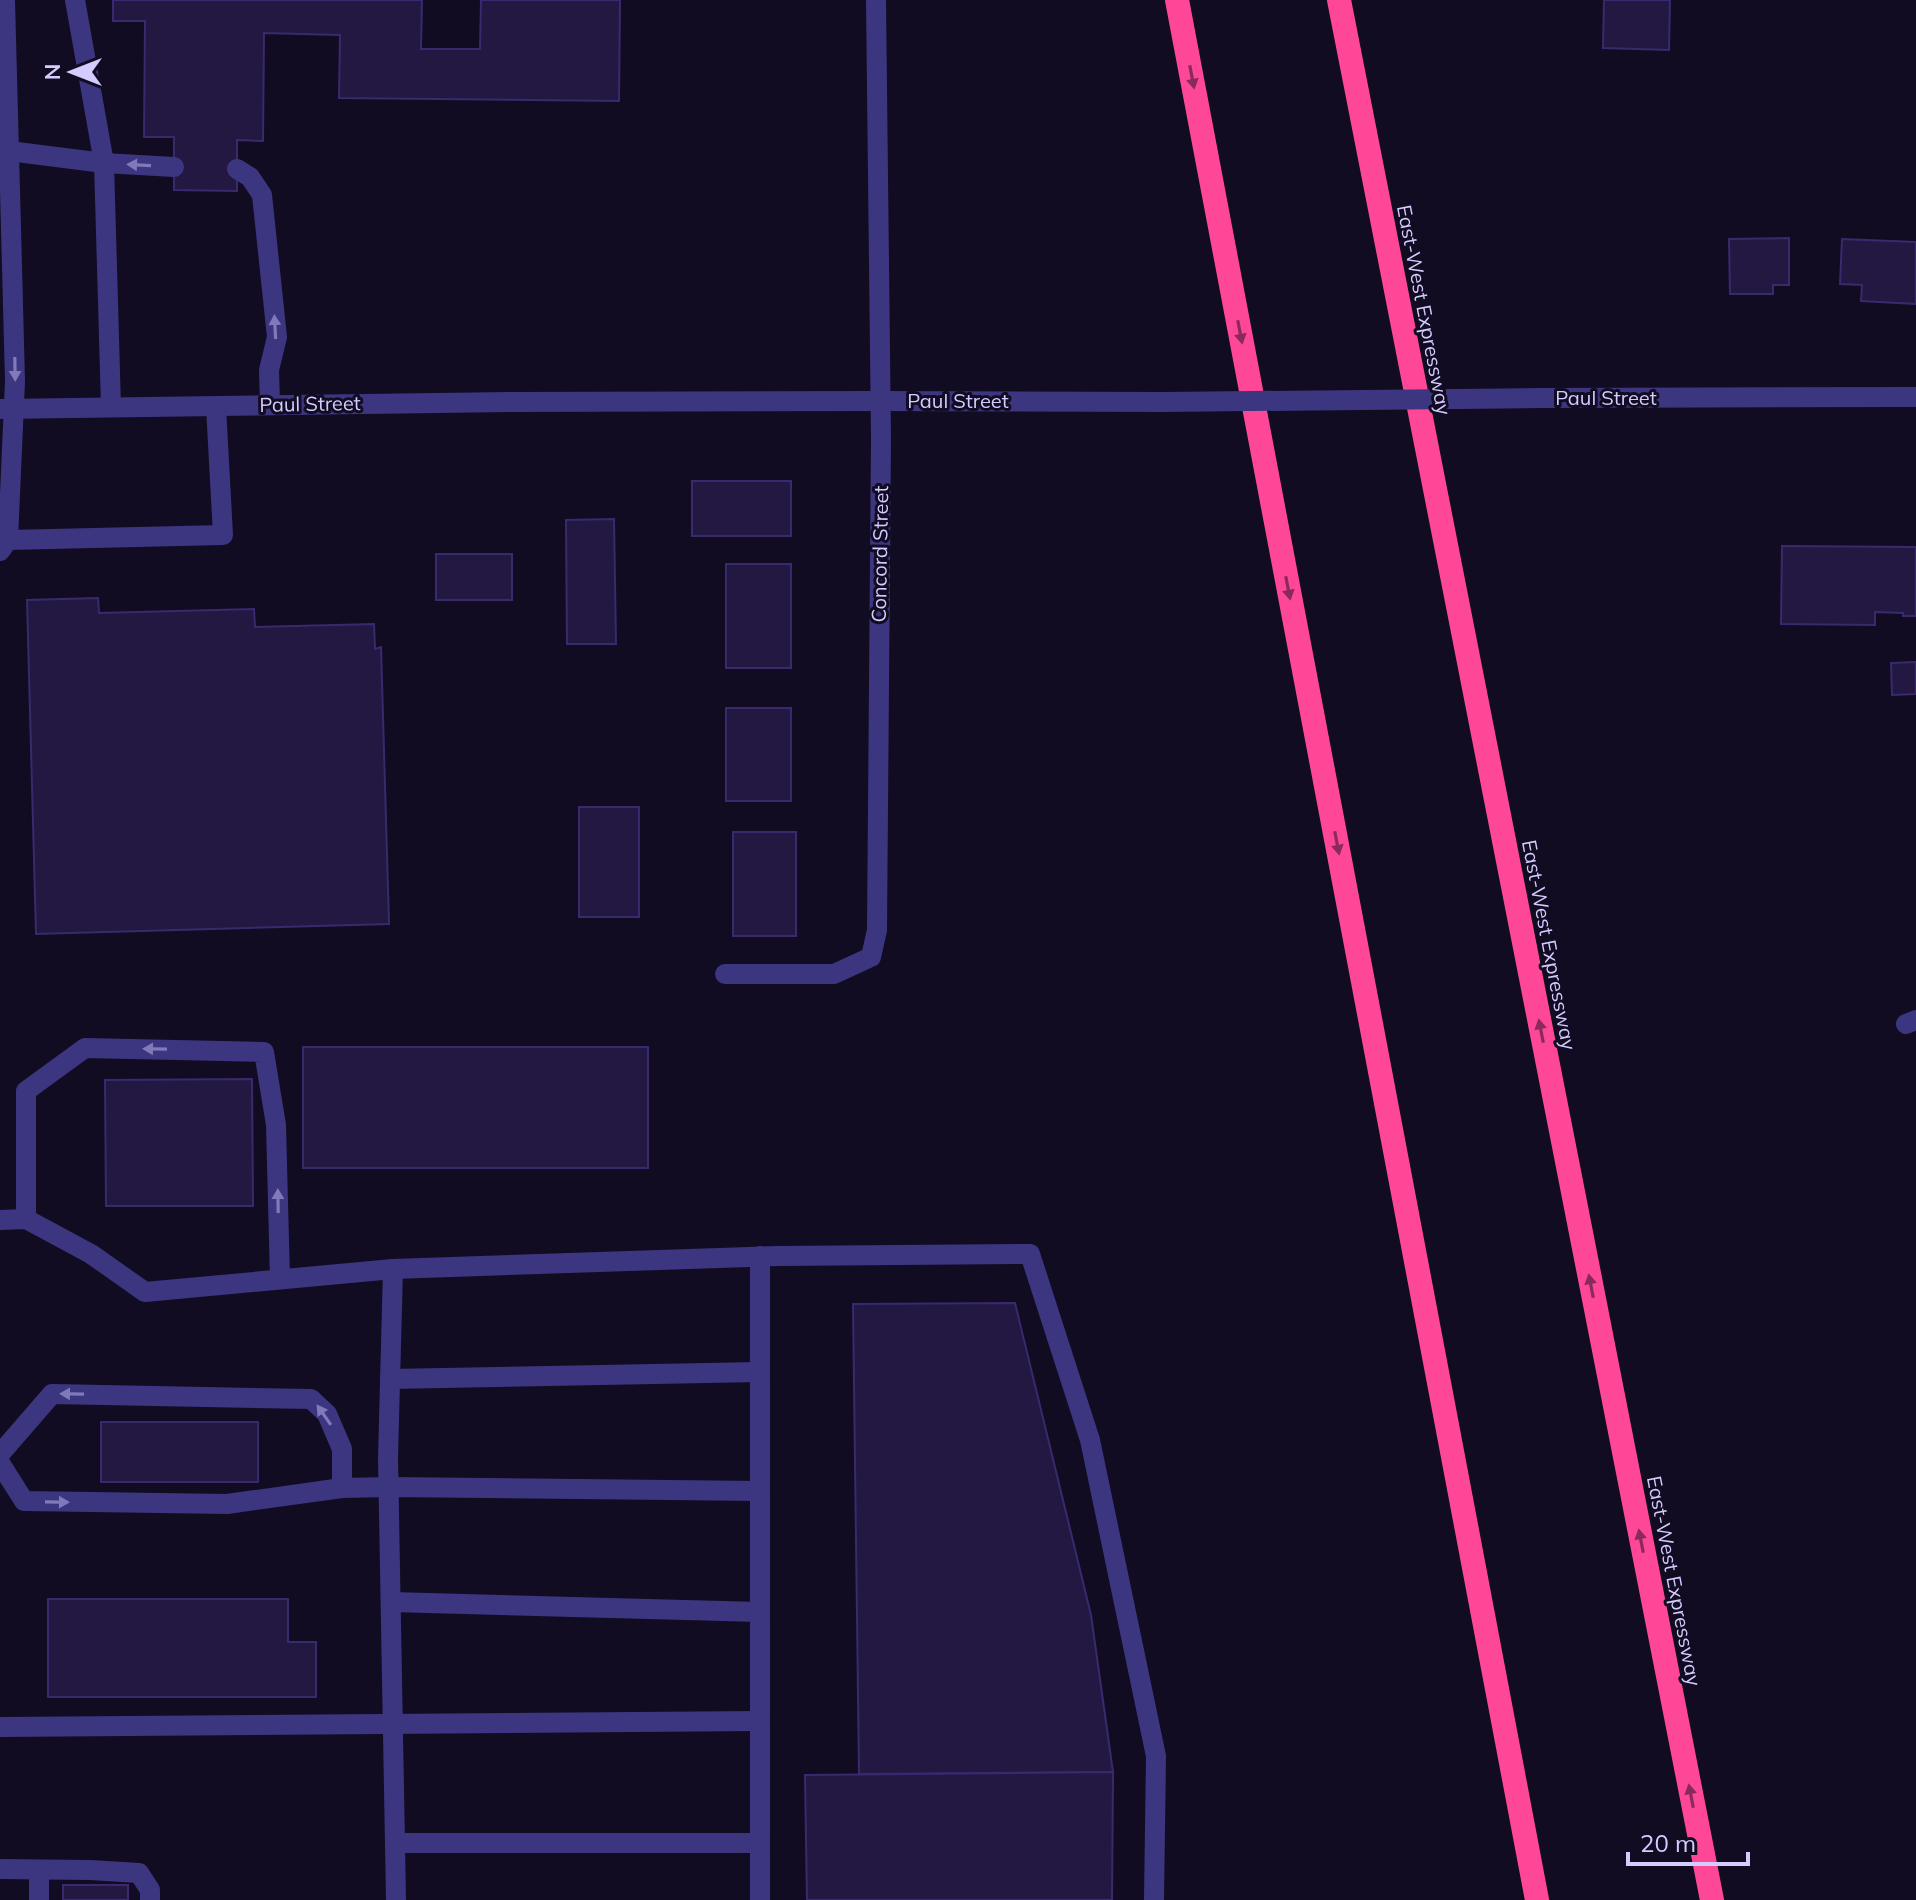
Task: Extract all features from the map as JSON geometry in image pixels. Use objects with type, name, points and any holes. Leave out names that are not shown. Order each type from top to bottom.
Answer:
[{"type":"highway","points":[[1177,0],[1537,1900]]},
{"type":"highway","name":"East-West Expressway","points":[[1339,0],[1712,1900]]},
{"type":"street","points":[[5,0],[9,151],[4,545],[223,535],[216,407]]},
{"type":"street","points":[[75,0],[104,163],[111,407]]},
{"type":"street","name":"Concord Street","points":[[725,974],[834,974],[871,957],[877,930],[881,401],[876,0]]},
{"type":"street","points":[[9,151],[104,163],[174,167]]},
{"type":"street","points":[[237,169],[250,177],[262,195],[277,337],[269,370],[270,404]]},
{"type":"street","name":"Paul Street","points":[[8,409],[270,404],[1916,397]]},
{"type":"street","points":[[26,1219],[26,1091],[85,1048],[264,1052],[276,1125],[280,1279]]},
{"type":"street","points":[[0,1220],[26,1219],[91,1254],[145,1292],[393,1269],[760,1256],[1030,1254],[1090,1440],[1156,1756],[1154,1900]]},
{"type":"street","points":[[760,1256],[760,1900]]},
{"type":"street","points":[[393,1269],[389,1487],[396,1900]]},
{"type":"street","points":[[390,1379],[760,1372]]},
{"type":"street","points":[[0,1454],[52,1394],[311,1399],[327,1414],[342,1449],[342,1488]]},
{"type":"street","points":[[0,1463],[24,1501],[227,1504],[342,1488],[389,1487],[760,1491]]},
{"type":"street","points":[[391,1602],[760,1612]]},
{"type":"street","points":[[0,1727],[760,1721]]},
{"type":"street","points":[[395,1843],[760,1843]]},
{"type":"street","points":[[0,1869],[139,1873],[150,1890],[150,1900]]},
{"type":"street","points":[[39,1870],[39,1900]]},
{"type":"building","points":[[113,0],[422,0],[421,49],[480,49],[481,0],[620,0],[619,101],[339,98],[340,35],[264,33],[263,141],[237,140],[237,191],[174,190],[174,137],[144,137],[145,21],[113,21]]},
{"type":"building","points":[[1604,0],[1670,0],[1669,50],[1603,48]]},
{"type":"building","points":[[1789,238],[1789,285],[1773,285],[1773,294],[1730,294],[1729,239]]},
{"type":"building","points":[[1842,239],[1916,242],[1916,304],[1861,301],[1862,285],[1840,284]]},
{"type":"building","points":[[692,481],[791,481],[791,536],[692,536]]},
{"type":"building","points":[[614,519],[616,644],[567,644],[566,520]]},
{"type":"building","points":[[1782,546],[1916,547],[1916,616],[1875,612],[1875,625],[1781,624]]},
{"type":"building","points":[[436,554],[512,554],[512,600],[436,600]]},
{"type":"building","points":[[726,564],[791,564],[791,668],[726,668]]},
{"type":"building","points":[[98,598],[99,613],[254,609],[255,627],[374,624],[375,649],[381,647],[389,924],[36,934],[27,600]]},
{"type":"building","points":[[1916,662],[1916,694],[1892,695],[1891,663]]},
{"type":"building","points":[[726,708],[791,708],[791,801],[726,801]]},
{"type":"building","points":[[579,807],[639,807],[639,917],[579,917]]},
{"type":"building","points":[[733,832],[796,832],[796,936],[733,936]]},
{"type":"building","points":[[303,1047],[648,1047],[648,1168],[303,1168]]},
{"type":"building","points":[[252,1079],[253,1206],[106,1206],[105,1080]]},
{"type":"building","points":[[1015,1303],[1091,1615],[1113,1772],[859,1774],[853,1304]]},
{"type":"building","points":[[101,1422],[258,1422],[258,1482],[101,1482]]},
{"type":"building","points":[[48,1599],[288,1599],[288,1642],[316,1642],[316,1697],[48,1697]]},
{"type":"building","points":[[1113,1772],[1112,1900],[807,1900],[805,1775]]},
{"type":"building","points":[[63,1885],[128,1885],[128,1900],[63,1900]]}]
